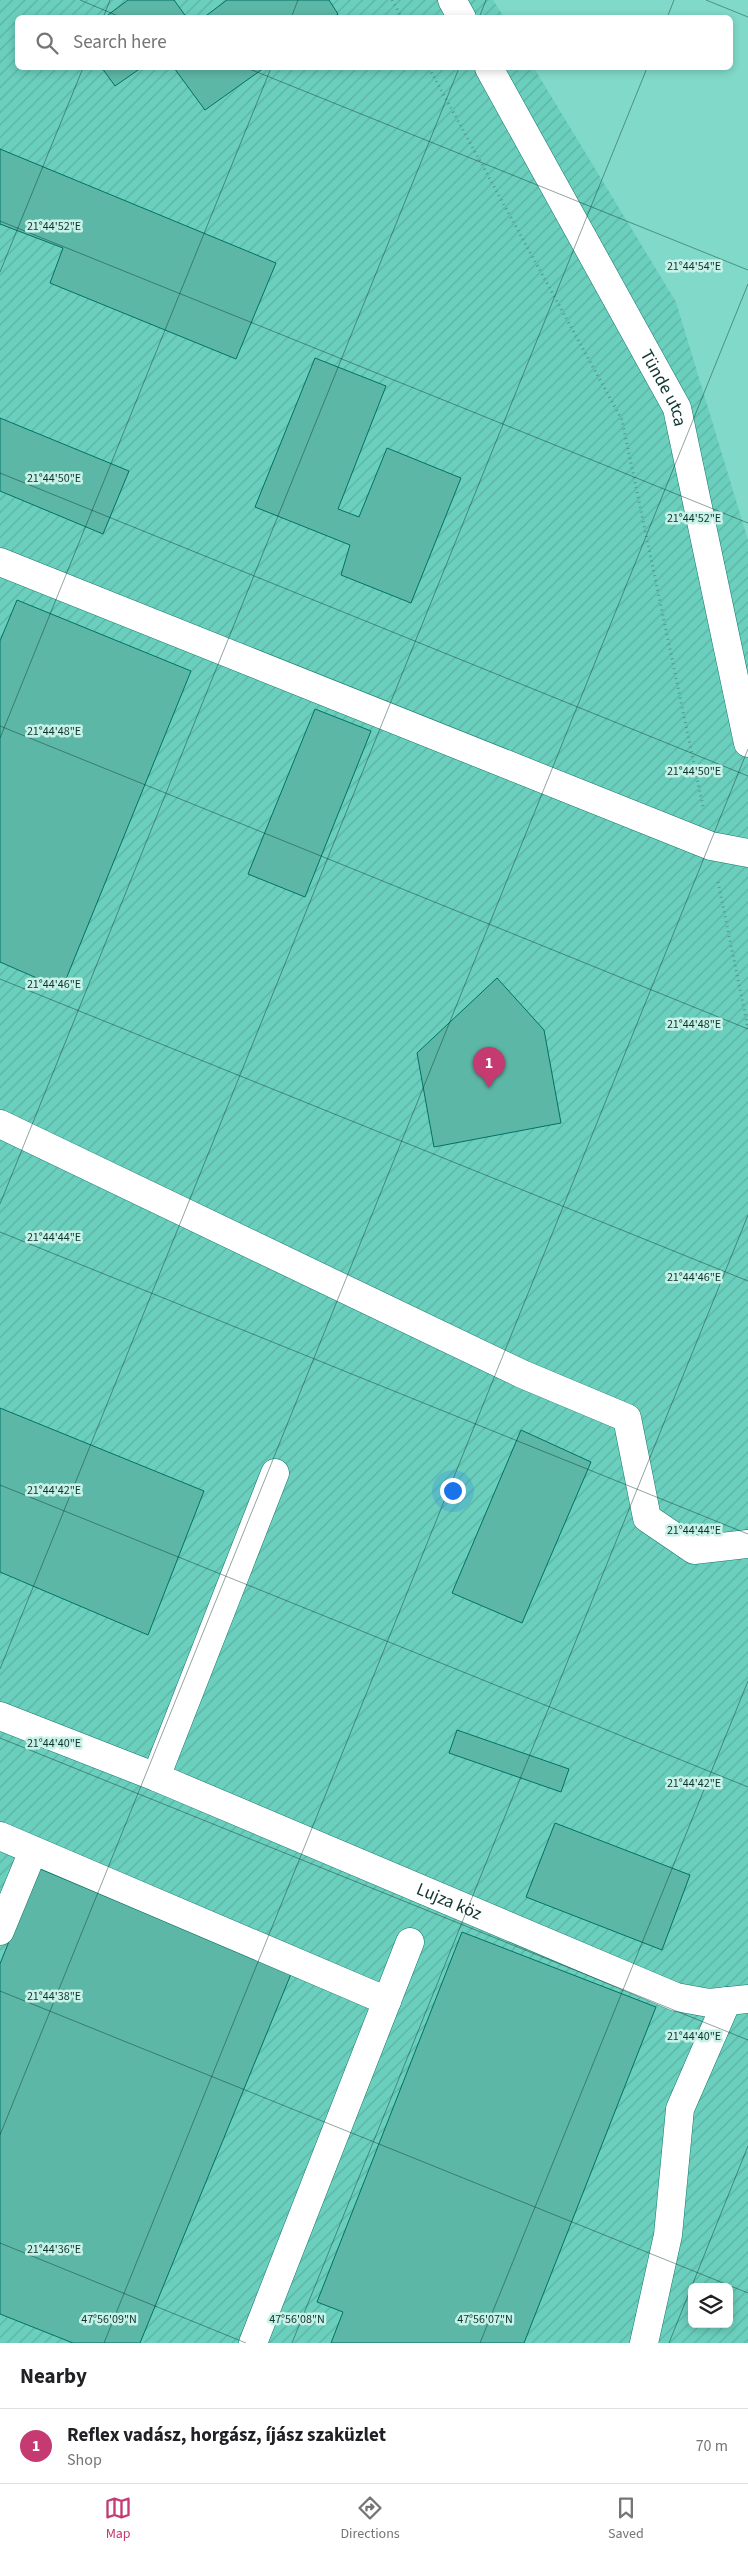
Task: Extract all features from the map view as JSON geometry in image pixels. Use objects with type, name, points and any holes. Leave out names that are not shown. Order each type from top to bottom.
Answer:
[{"type":"street","points":[[452,0],[460,15]]},
{"type":"street","name":"Tünde utca","points":[[490,70],[677,408],[748,743]]},
{"type":"street","points":[[0,562],[711,846],[748,854]]},
{"type":"street","points":[[0,1124],[522,1374],[627,1418],[647,1518],[694,1550],[748,1544]]},
{"type":"street","points":[[156,1777],[275,1473]]},
{"type":"street","name":"Lujza köz","points":[[0,1716],[156,1777],[676,1997],[709,2003],[737,2000]]},
{"type":"street","points":[[0,1836],[388,2001]]},
{"type":"street","points":[[0,1931],[33,1850]]},
{"type":"street","points":[[253,2343],[410,1942]]},
{"type":"street","points":[[644,2343],[668,2235],[680,2109],[737,2000]]},
{"type":"path","points":[[392,0],[400,15]]},
{"type":"path","points":[[430,70],[622,420],[748,1028]]},
{"type":"shaded area","points":[[0,0],[493,0],[503,15],[15,15],[15,70],[535,70],[676,302],[748,540],[748,2343],[0,2343]]},
{"type":"building","points":[[128,0],[174,0],[185,15],[108,15]]},
{"type":"building","points":[[227,0],[329,0],[338,14],[337,15],[207,15]]},
{"type":"building","points":[[103,70],[138,70],[115,86]]},
{"type":"building","points":[[175,70],[261,70],[205,110]]},
{"type":"building","points":[[0,149],[276,263],[236,359],[50,283],[63,248],[0,224]]},
{"type":"building","points":[[315,358],[386,386],[338,509],[359,517],[387,448],[461,478],[411,603],[341,575],[350,545],[255,507]]},
{"type":"building","points":[[0,418],[129,471],[103,534],[0,491]]},
{"type":"building","points":[[17,600],[191,671],[62,989],[0,962],[0,641]]},
{"type":"building","points":[[315,709],[371,731],[305,897],[248,874]]},
{"type":"building","points":[[497,978],[544,1030],[561,1123],[434,1147],[417,1053]]},
{"type":"building","points":[[0,1408],[204,1491],[148,1635],[0,1572]]},
{"type":"building","points":[[521,1430],[591,1462],[522,1623],[452,1593]]},
{"type":"building","points":[[457,1730],[569,1769],[561,1792],[449,1753]]},
{"type":"building","points":[[555,1823],[690,1875],[662,1950],[526,1897]]},
{"type":"building","points":[[38,1868],[291,1974],[140,2343],[73,2343],[0,2314],[0,1964]]},
{"type":"building","points":[[462,1932],[656,2007],[524,2343],[331,2343],[343,2312],[317,2302]]},
{"type":"place","name":"Reflex vadász, horgász, íjász szaküzlet","points":[[489,1088]]}]
